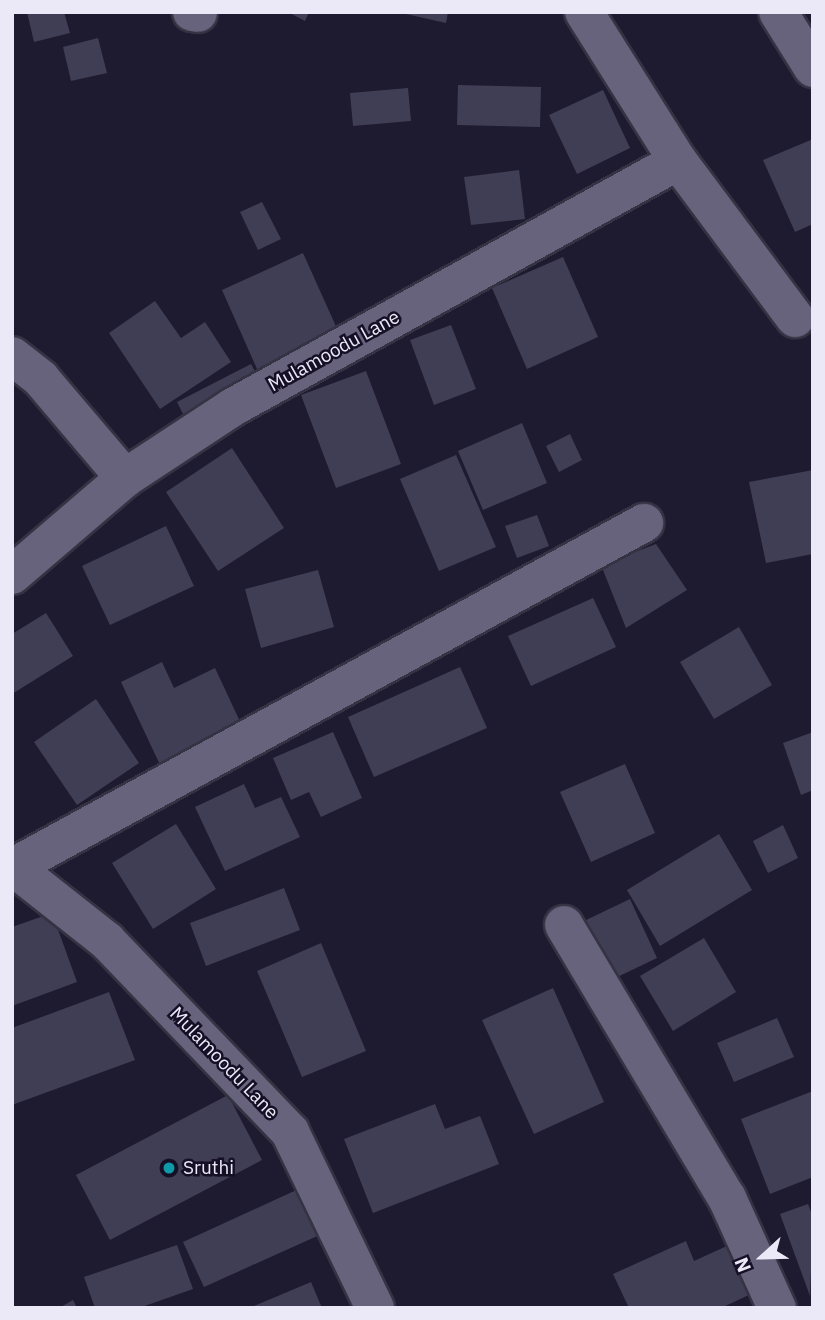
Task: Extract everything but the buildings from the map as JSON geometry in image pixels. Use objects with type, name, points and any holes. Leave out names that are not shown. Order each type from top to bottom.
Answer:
[{"type":"street","points":[[584,12],[678,161],[795,318]]},
{"type":"street","points":[[778,12],[813,68]]},
{"type":"street","name":"Mulamoodu Lane","points":[[12,575],[125,478],[233,407],[678,161]]},
{"type":"street","points":[[12,356],[41,379],[125,478]]},
{"type":"street","points":[[13,867],[643,523]]},
{"type":"street","name":"Mulamoodu Lane","points":[[13,867],[107,941],[290,1132],[376,1308]]},
{"type":"street","points":[[564,925],[727,1198],[778,1308]]},
{"type":"place","name":"Sruthi","points":[[169,1168]]}]
